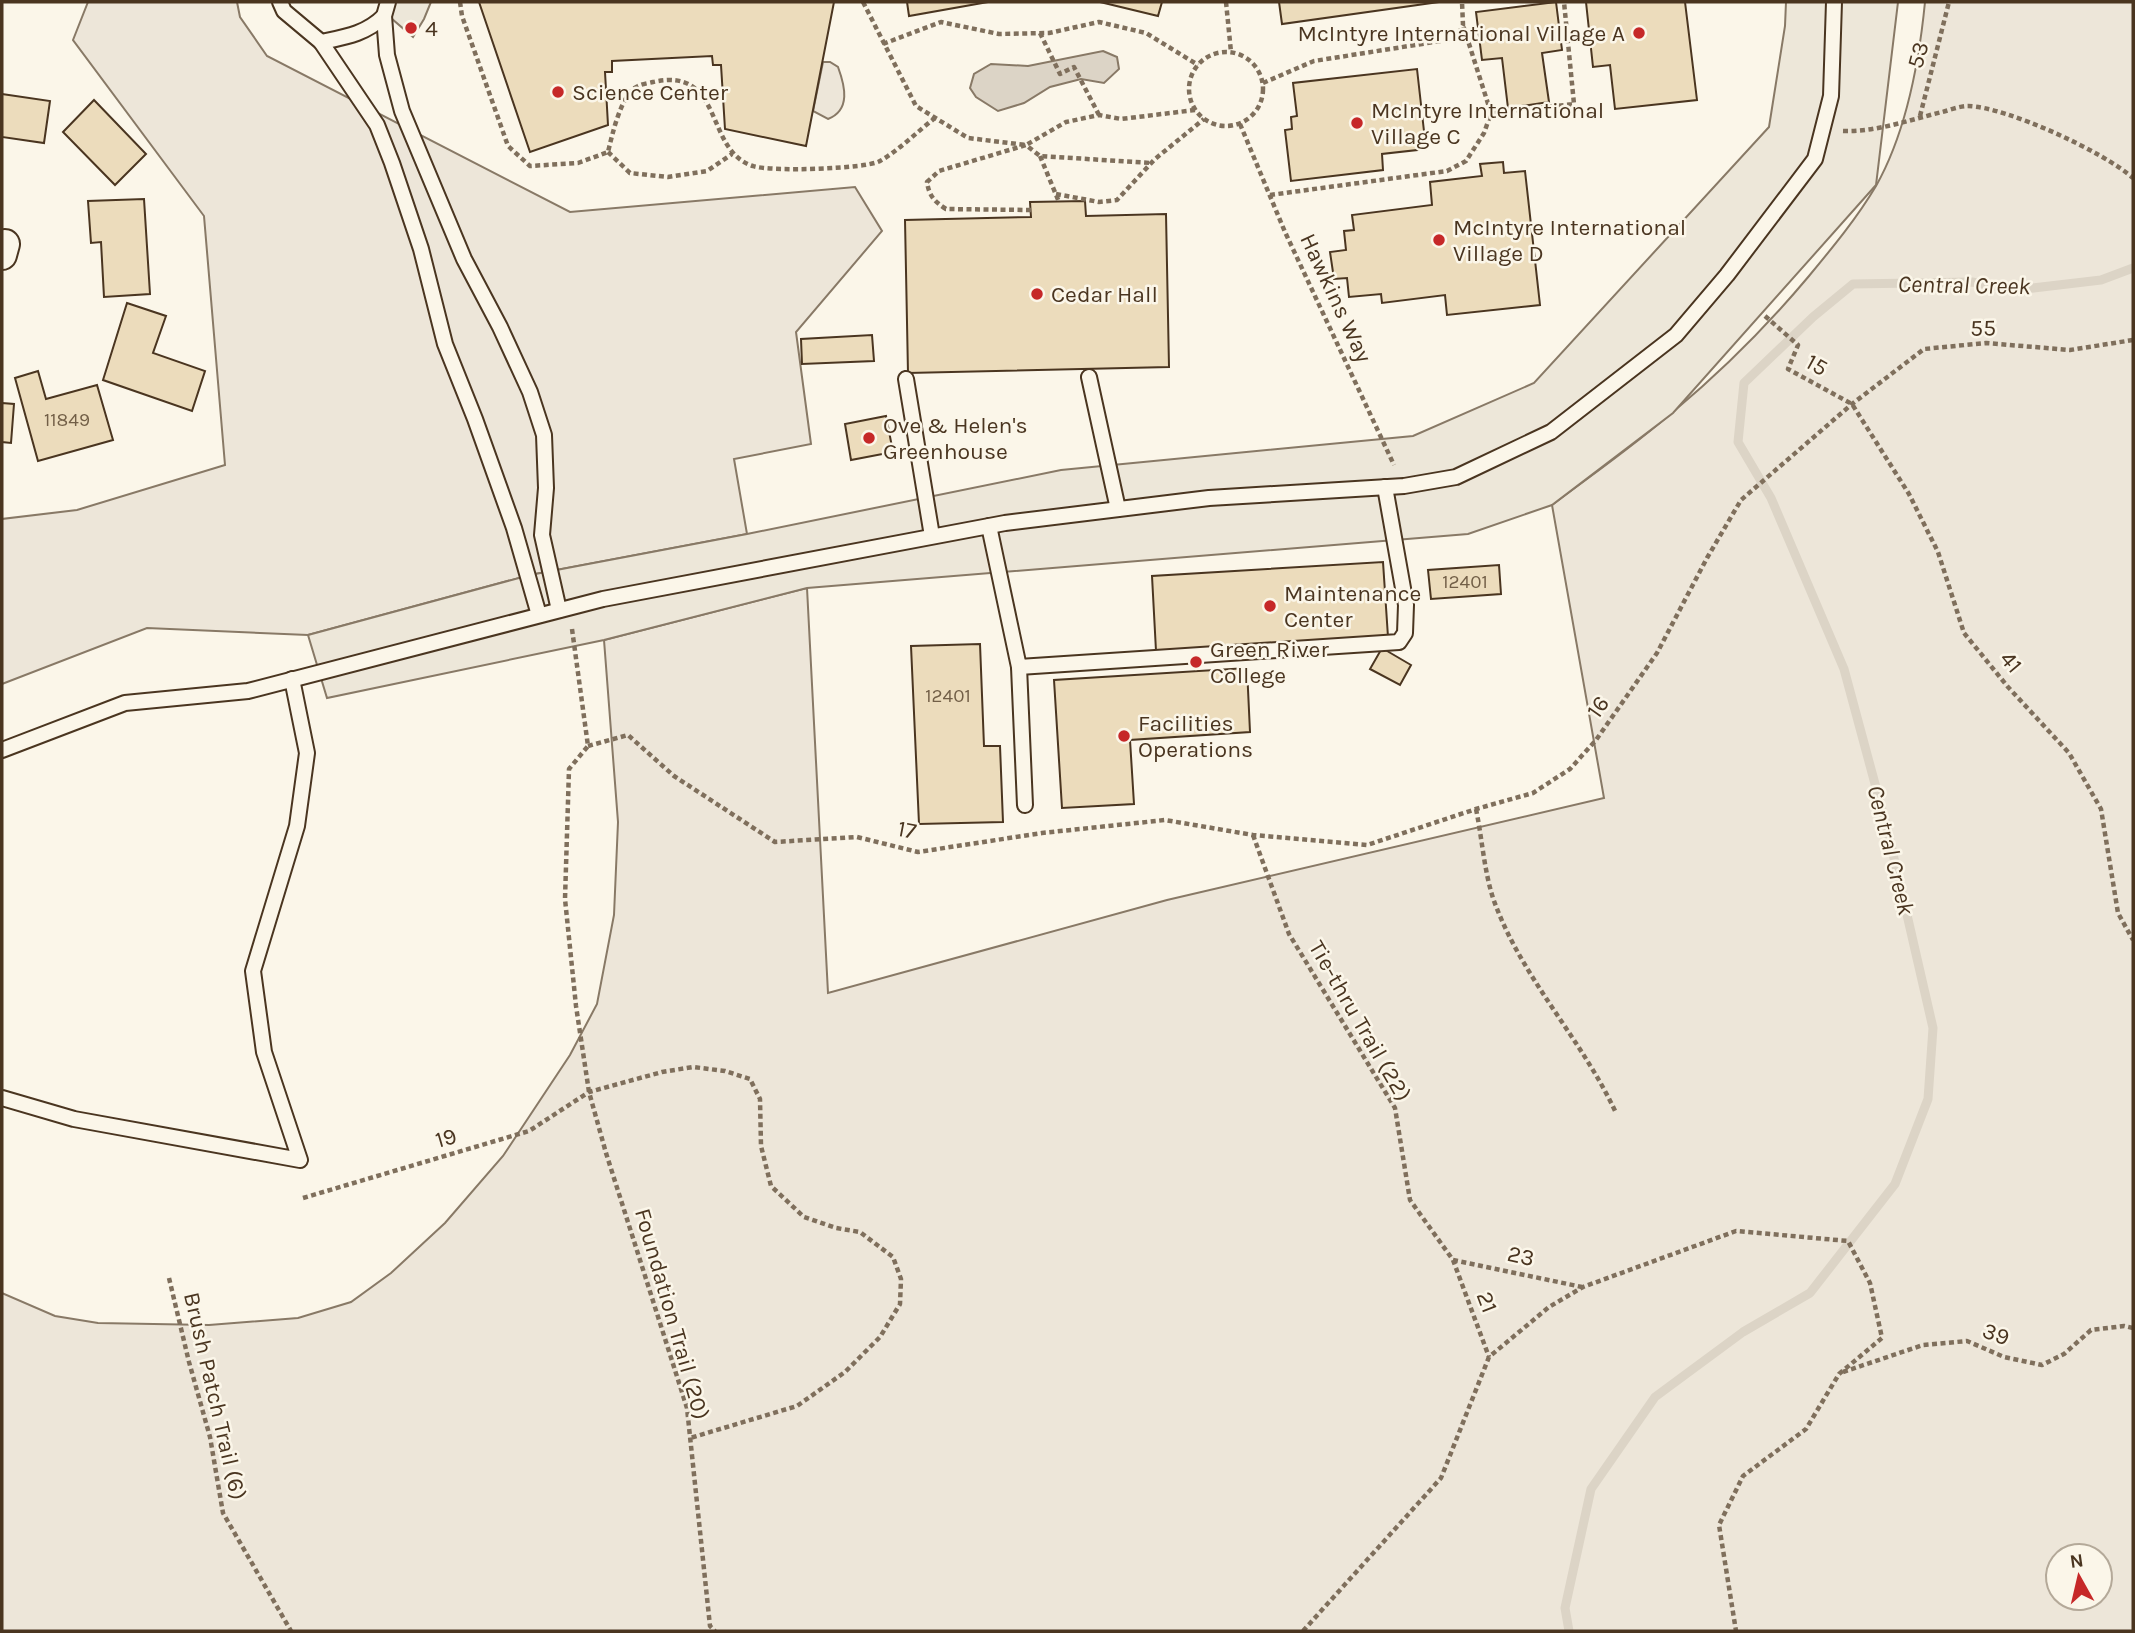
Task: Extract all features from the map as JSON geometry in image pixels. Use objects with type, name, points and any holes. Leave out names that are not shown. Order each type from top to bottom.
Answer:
[{"type":"lane","points":[[280,2],[284,11],[321,42],[377,125],[421,248],[445,344],[514,528],[539,615]]},
{"type":"lane","points":[[2,750],[125,703],[248,691],[564,609],[989,526],[1209,498],[1404,486],[1456,477],[1551,432],[1676,335],[1727,275],[1815,159],[1831,96],[1834,2]]},
{"type":"lane","points":[[321,42],[370,28],[386,9]]},
{"type":"lane","points":[[386,9],[387,55],[402,111],[464,259],[530,392],[544,435],[546,488],[542,535],[564,609]]},
{"type":"lane","points":[[1089,377],[1118,509]]},
{"type":"lane","points":[[906,379],[932,537]]},
{"type":"lane","points":[[1019,667],[1399,642],[1405,633],[1406,605],[1385,487]]},
{"type":"lane","points":[[989,526],[1019,667],[1025,805]]},
{"type":"lane","points":[[2,1098],[74,1119],[300,1160],[264,1052],[253,971],[297,827],[307,753],[292,679]]},
{"type":"path","points":[[460,2],[462,16],[508,145],[530,166],[578,163],[608,152]]},
{"type":"path","points":[[863,2],[916,106],[968,138],[1026,145],[1040,156],[1059,201]]},
{"type":"path","points":[[1226,2],[1231,52]]},
{"type":"path","points":[[1270,195],[1447,171],[1466,161],[1485,134],[1491,113],[1463,25],[1462,2]]},
{"type":"path","points":[[1491,113],[1574,104],[1564,2]]},
{"type":"path","name":"53","points":[[1920,117],[1949,2]]},
{"type":"path","points":[[883,44],[942,22],[999,34],[1040,33],[1098,22],[1146,33],[1198,65]]},
{"type":"path","points":[[1263,83],[1314,61],[1447,40],[1458,35],[1463,25]]},
{"type":"path","points":[[1040,33],[1060,75],[1074,68],[1099,115]]},
{"type":"path","points":[[1231,52],[1252,62],[1260,72],[1264,96],[1251,117],[1228,127],[1215,125],[1195,110],[1189,87],[1198,65],[1208,57],[1231,52]]},
{"type":"path","points":[[608,152],[624,102],[635,86],[664,80],[690,84],[705,98],[732,154],[753,166],[804,170],[879,162],[935,118]]},
{"type":"path","points":[[1822,131],[1866,132],[1967,106],[2005,113],[2121,167],[2133,178]]},
{"type":"path","points":[[1031,210],[946,209],[935,202],[928,192],[927,182],[939,171],[1026,145],[1066,122],[1099,115],[1121,119],[1195,110]]},
{"type":"path","points":[[1056,194],[1099,202],[1117,201],[1151,163],[1204,119]]},
{"type":"path","name":"Hawkins Way","points":[[1240,124],[1404,486]]},
{"type":"path","points":[[608,152],[630,173],[668,177],[707,171],[732,154]]},
{"type":"path","points":[[1040,156],[1151,163]]},
{"type":"path","name":"15","points":[[1765,316],[1798,345],[1788,369],[1852,404]]},
{"type":"path","name":"55","points":[[1852,404],[1923,349],[1986,343],[2070,350],[2133,340]]},
{"type":"path","name":"16","points":[[1253,835],[1367,845],[1476,808],[1532,793],[1570,769],[1596,740],[1657,653],[1741,500],[1852,404]]},
{"type":"path","name":"41","points":[[1852,404],[1909,494],[1938,552],[1964,633],[2008,687],[2069,753],[2101,809],[2118,913],[2133,940]]},
{"type":"path","points":[[564,609],[588,746]]},
{"type":"path","name":"17","points":[[588,746],[628,735],[674,776],[775,842],[857,837],[918,852],[1042,833],[1165,820],[1253,835]]},
{"type":"path","name":"Foundation Trail (20)","points":[[588,746],[569,769],[565,899],[576,1006],[589,1092],[687,1408],[710,1626],[715,1631]]},
{"type":"path","points":[[1476,808],[1493,898],[1523,961],[1604,1086],[1616,1113]]},
{"type":"path","name":"Tie-thru Trail (22)","points":[[1253,835],[1289,934],[1395,1108],[1410,1200],[1452,1260]]},
{"type":"path","name":"19","points":[[303,1198],[529,1132],[589,1092],[662,1072],[692,1068],[725,1071],[750,1079],[760,1098],[761,1146],[771,1186],[804,1217],[836,1228],[860,1232],[893,1257],[901,1279],[900,1304],[880,1337],[845,1372],[797,1406],[690,1438]]},
{"type":"path","points":[[1303,1631],[1441,1478],[1489,1357],[1549,1307],[1583,1287],[1736,1231],[1848,1241],[1870,1283],[1882,1338],[1839,1374],[1806,1429],[1743,1476],[1719,1525],[1735,1631]]},
{"type":"path","name":"23","points":[[1452,1260],[1583,1287]]},
{"type":"path","name":"21","points":[[1452,1260],[1489,1357]]},
{"type":"path","name":"Brush Patch Trail (6)","points":[[169,1278],[210,1437],[223,1513],[291,1631]]},
{"type":"path","name":"39","points":[[1839,1374],[1923,1345],[1967,1341],[2004,1357],[2042,1365],[2064,1354],[2091,1330],[2124,1326],[2133,1328]]},
{"type":"shaded area","points":[[88,2],[237,2],[240,17],[267,56],[570,212],[855,187],[882,231],[796,332],[811,444],[734,459],[747,534],[530,575],[308,635],[147,628],[2,684],[2,519],[77,510],[225,465],[204,216],[73,40]]},
{"type":"shaded area","name":"4","points":[[383,2],[431,2],[413,37],[391,18]]},
{"type":"shaded area","points":[[1786,2],[1898,2],[1876,185],[1673,413],[1552,505],[1468,534],[807,588],[604,640],[327,698],[308,635],[530,575],[1061,470],[1413,436],[1534,383],[1769,127],[1785,26]]},
{"type":"shaded area","points":[[1925,2],[2133,2],[2133,1631],[2,1631],[2,1293],[55,1316],[98,1323],[209,1325],[298,1318],[351,1302],[391,1273],[445,1223],[503,1156],[570,1055],[597,1004],[614,915],[618,822],[604,640],[807,588],[828,993],[1167,900],[1604,798],[1552,505],[1644,436],[1710,380],[1778,312],[1809,276],[1861,209],[1887,165],[1904,120],[1915,73]]},
{"type":"shaded area","points":[[1103,51],[1117,57],[1119,69],[1104,83],[1081,79],[1050,87],[1024,103],[998,111],[976,97],[970,88],[974,74],[991,64],[1028,66]]},
{"type":"shaded area","points":[[823,62],[830,62],[838,67],[844,89],[840,110],[828,119],[813,111]]},
{"type":"building","name":"Science Center","points":[[479,2],[834,2],[806,146],[725,129],[721,65],[713,65],[712,56],[612,61],[612,72],[605,72],[608,125],[530,152]]},
{"type":"building","points":[[907,2],[988,2],[909,16]]},
{"type":"building","points":[[1100,2],[1162,2],[1158,16]]},
{"type":"building","points":[[1279,2],[1439,2],[1282,24]]},
{"type":"building","points":[[1556,2],[1562,50],[1542,53],[1549,102],[1508,108],[1502,58],[1482,60],[1476,12]]},
{"type":"building","name":"McIntyre International Village A","points":[[1586,2],[1685,2],[1697,100],[1615,109],[1610,65],[1593,67]]},
{"type":"building","name":"McIntyre International Village C","points":[[1417,69],[1426,149],[1382,154],[1383,170],[1291,181],[1285,130],[1292,129],[1291,117],[1297,116],[1293,83]]},
{"type":"building","points":[[2,94],[50,101],[44,143],[2,137]]},
{"type":"building","points":[[94,100],[146,154],[115,185],[63,132]]},
{"type":"building","name":"McIntyre International Village D","points":[[1503,162],[1504,173],[1525,171],[1540,305],[1447,315],[1445,295],[1382,303],[1381,294],[1349,297],[1347,278],[1334,279],[1330,252],[1346,250],[1344,231],[1354,230],[1352,215],[1432,205],[1430,182],[1482,176],[1480,164]]},
{"type":"building","points":[[144,199],[150,294],[104,297],[101,242],[91,243],[88,201]]},
{"type":"building","name":"Cedar Hall","points":[[1085,201],[1086,216],[1166,214],[1169,367],[908,373],[905,220],[1031,217],[1030,202]]},
{"type":"building","points":[[127,303],[166,316],[153,353],[205,371],[192,411],[103,380]]},
{"type":"building","points":[[872,335],[874,361],[802,364],[801,339]]},
{"type":"building","points":[[38,371],[46,399],[97,385],[113,440],[38,461],[15,378]]},
{"type":"building","points":[[2,403],[14,404],[11,443],[2,442]]},
{"type":"building","name":"Ove & Helen's Greenhouse","points":[[886,416],[893,452],[851,460],[845,424]]},
{"type":"building","name":"Maintenance Center","points":[[1383,562],[1388,637],[1156,651],[1152,576]]},
{"type":"building","points":[[1499,565],[1501,594],[1431,599],[1428,570]]},
{"type":"building","points":[[980,644],[984,746],[1000,746],[1003,822],[919,824],[911,646]]},
{"type":"building","points":[[1382,648],[1411,665],[1400,685],[1370,669]]},
{"type":"building","name":"Facilities Operations","points":[[1247,668],[1250,732],[1130,740],[1134,804],[1062,808],[1054,680]]},
{"type":"waterway","name":"Central Creek","points":[[1569,1631],[1565,1608],[1591,1489],[1655,1397],[1743,1332],[1810,1293],[1895,1184],[1928,1099],[1933,1028],[1888,832],[1844,669],[1771,498],[1738,442],[1744,383],[1813,317],[1853,284],[1972,282],[2016,290],[2101,280],[2133,268]]},
{"type":"place","name":"4","points":[[411,28]]},
{"type":"place","name":"McIntyre International Village A","points":[[1639,33]]},
{"type":"place","name":"Science Center","points":[[558,92]]},
{"type":"place","name":"McIntyre International Village C","points":[[1357,123]]},
{"type":"place","name":"McIntyre International Village D","points":[[1439,240]]},
{"type":"place","name":"Cedar Hall","points":[[1037,294]]},
{"type":"place","name":"Ove & Helen's Greenhouse","points":[[869,438]]},
{"type":"place","name":"Maintenance Center","points":[[1270,606]]},
{"type":"place","name":"Green River College","points":[[1196,662]]},
{"type":"place","name":"Facilities Operations","points":[[1124,736]]}]
